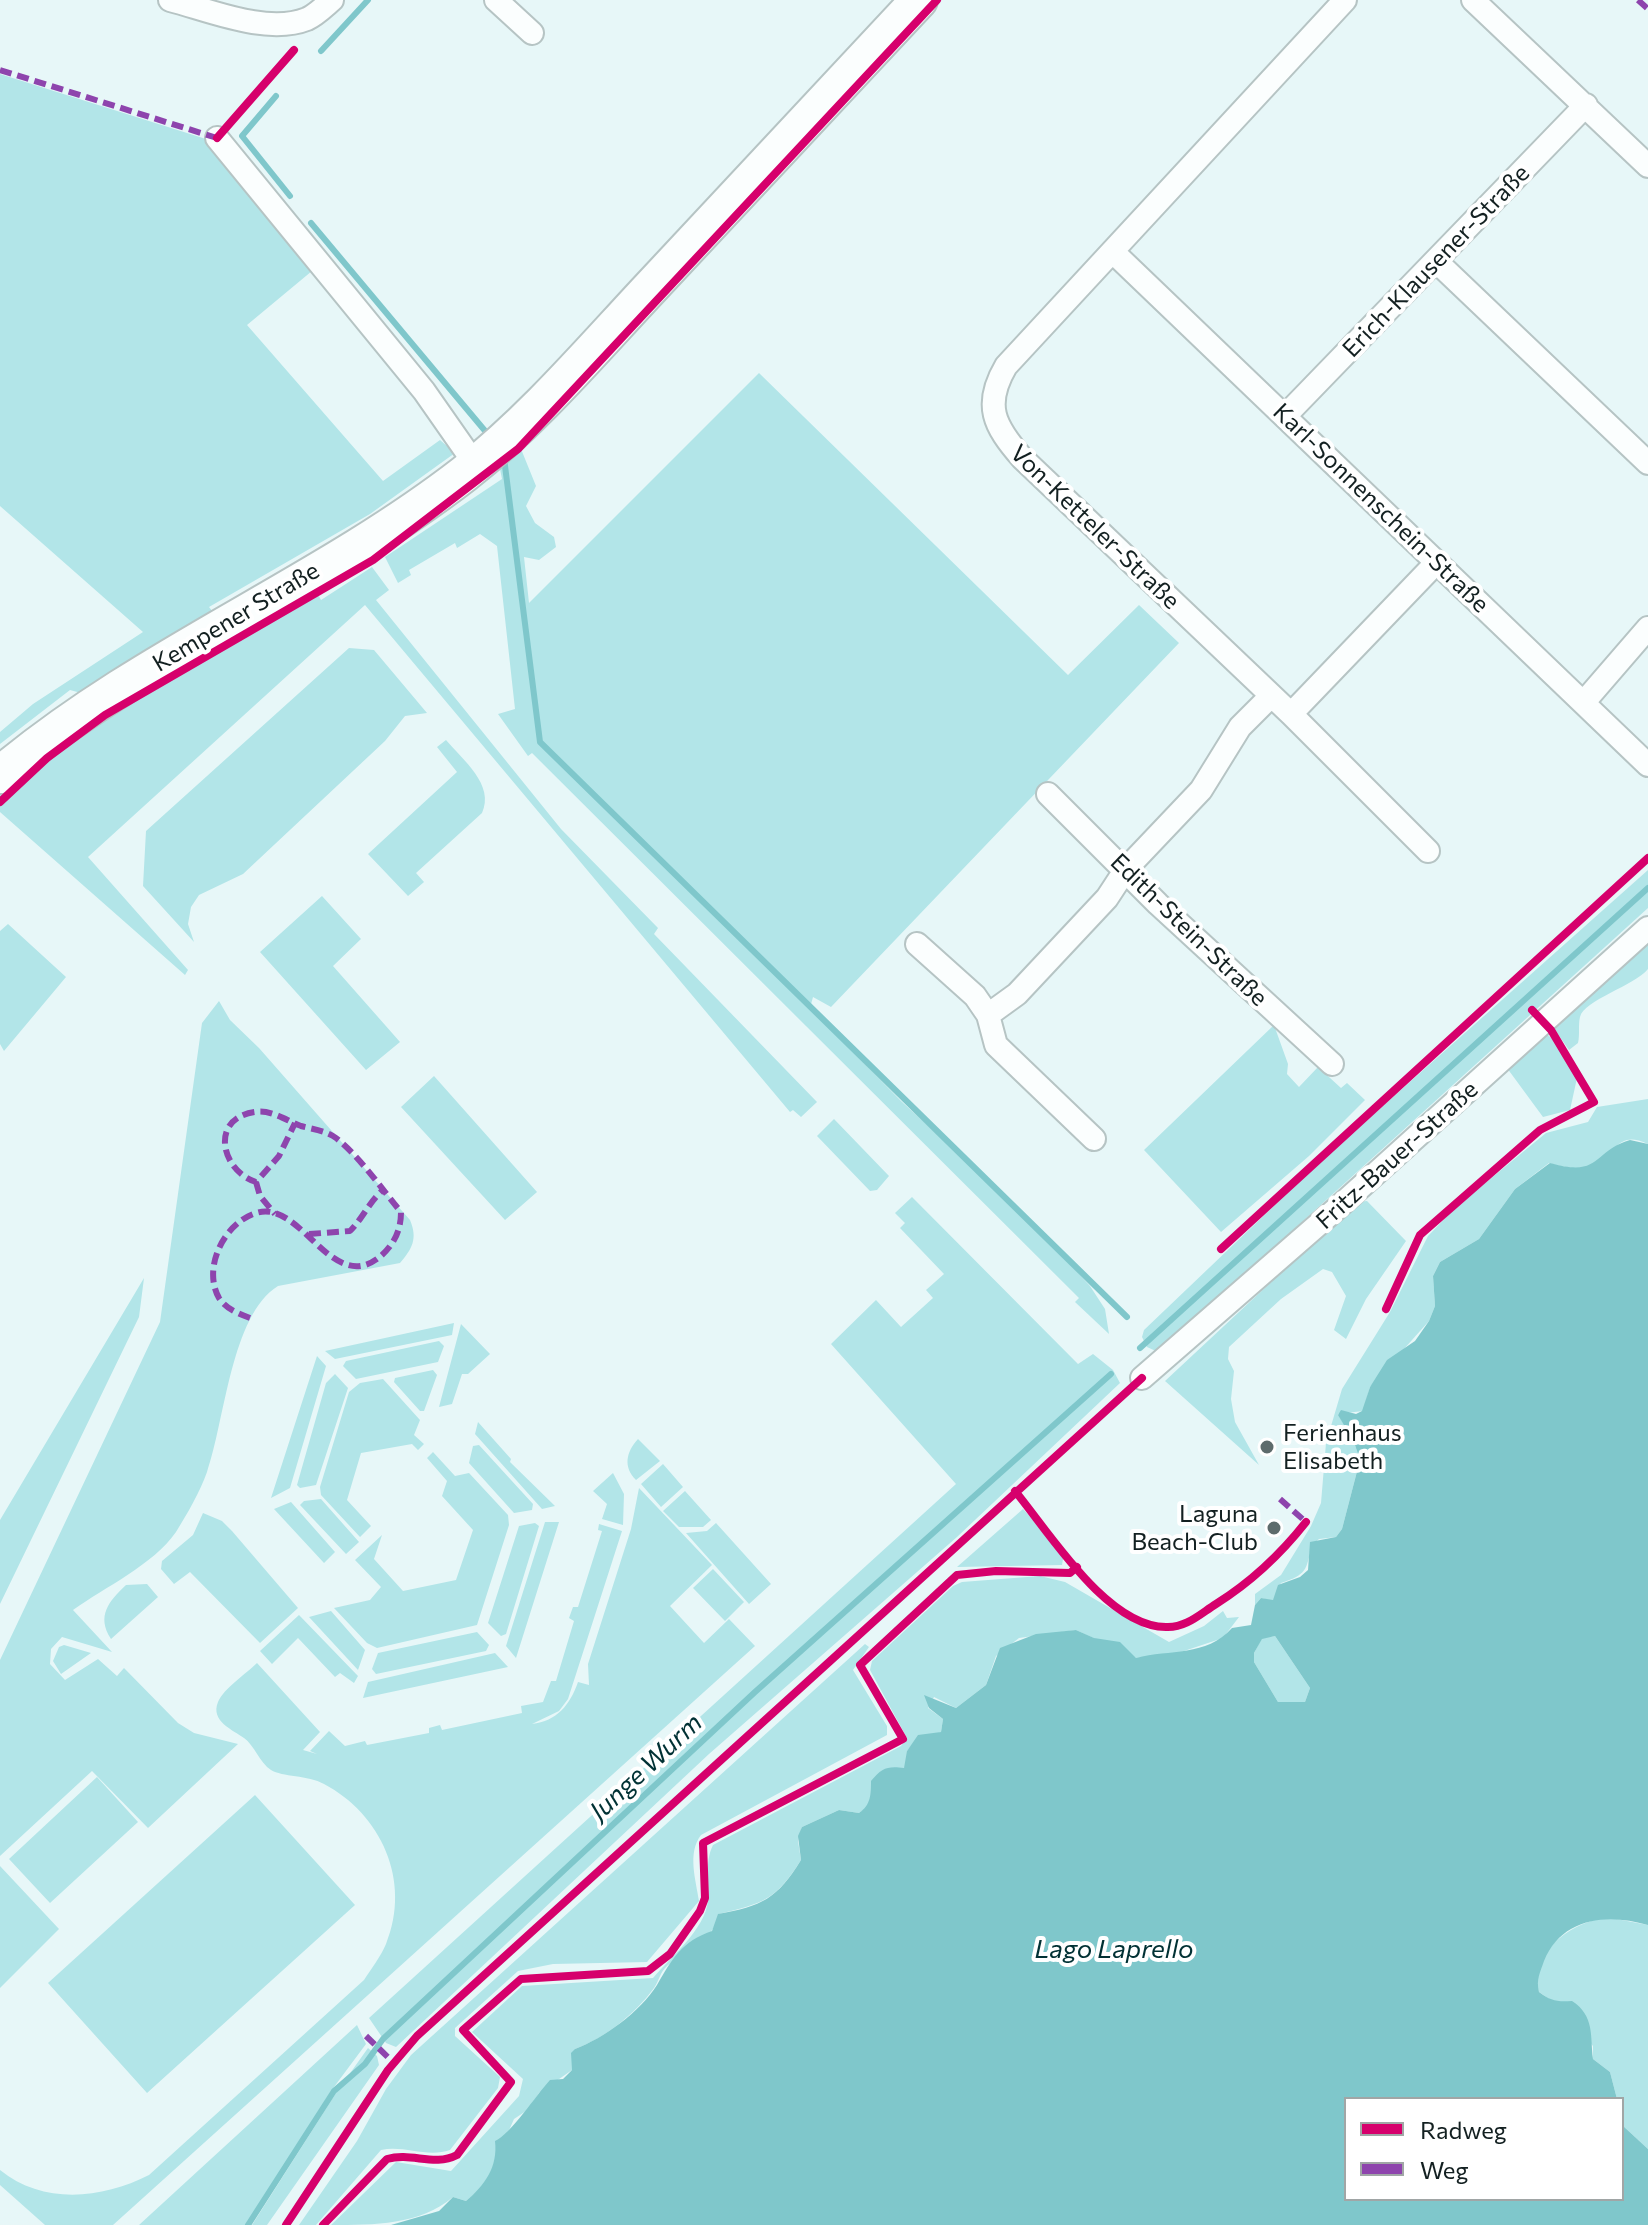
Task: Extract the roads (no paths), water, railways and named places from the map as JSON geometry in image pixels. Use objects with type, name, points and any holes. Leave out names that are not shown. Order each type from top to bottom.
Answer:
[{"type":"main road","name":"Kempener Straße","points":[[0,775],[66,723],[132,679],[378,534],[471,467],[509,434],[919,0]]},
{"type":"street","points":[[170,0],[255,21],[285,23],[307,18],[332,0]]},
{"type":"street","points":[[496,0],[532,33]]},
{"type":"street","name":"Von-Ketteler-Straße","points":[[1345,0],[1006,366],[994,386],[992,410],[1004,438],[1022,458],[1291,714],[1428,851]]},
{"type":"street","points":[[1473,0],[1648,166]]},
{"type":"street","name":"Erich-Klausener-Straße","points":[[1285,416],[1586,105]]},
{"type":"street","points":[[217,138],[424,391],[471,467]]},
{"type":"street","name":"Karl-Sonnenschein-Straße","points":[[1113,252],[1648,765]]},
{"type":"street","points":[[1437,262],[1648,463]]},
{"type":"street","points":[[1291,714],[1436,563]]},
{"type":"street","points":[[1584,702],[1648,628]]},
{"type":"street","points":[[988,1015],[1017,994],[1107,898],[1126,869],[1201,790],[1240,727],[1271,696]]},
{"type":"street","name":"Edith-Stein-Straße","points":[[1048,794],[1332,1064]]},
{"type":"street","name":"Fritz-Bauer-Straße","points":[[1142,1378],[1402,1151],[1648,928]]},
{"type":"street","points":[[917,944],[975,996],[988,1015],[996,1045],[1094,1139]]},
{"type":"water","name":"Lago Laprello","points":[[1630,1140],[1648,1144],[1648,1925],[1617,1919],[1574,1927],[1552,1946],[1538,1983],[1539,1992],[1543,1995],[1554,2000],[1572,2001],[1585,2013],[1590,2027],[1593,2059],[1610,2072],[1616,2097],[1344,2097],[1344,2201],[1624,2201],[1624,2127],[1648,2149],[1648,2225],[391,2225],[439,2211],[453,2197],[466,2201],[489,2175],[495,2141],[516,2123],[550,2080],[563,2079],[572,2070],[571,2053],[575,2049],[609,2031],[631,2014],[650,1995],[679,1952],[693,1940],[712,1931],[718,1914],[757,1904],[776,1892],[801,1860],[798,1836],[802,1827],[839,1810],[859,1813],[863,1810],[870,1799],[871,1781],[875,1777],[885,1769],[904,1768],[907,1751],[918,1735],[941,1732],[943,1719],[929,1708],[924,1695],[956,1708],[986,1685],[1000,1648],[1036,1634],[1076,1630],[1094,1638],[1120,1642],[1136,1658],[1199,1648],[1211,1644],[1232,1628],[1251,1625],[1255,1605],[1261,1598],[1273,1600],[1278,1585],[1300,1577],[1308,1570],[1310,1542],[1336,1537],[1342,1529],[1360,1460],[1354,1442],[1338,1415],[1341,1410],[1356,1414],[1362,1411],[1370,1387],[1387,1360],[1415,1341],[1429,1321],[1435,1306],[1433,1276],[1440,1262],[1479,1239],[1515,1189],[1550,1163],[1579,1167],[1588,1165]],"holes":[[[1275,1636],[1310,1688],[1305,1702],[1278,1702],[1254,1662],[1254,1653],[1262,1639]]]},
{"type":"waterway","points":[[321,51],[368,0]]},
{"type":"waterway","points":[[276,96],[242,136],[290,196]]},
{"type":"waterway","points":[[311,223],[491,438]]},
{"type":"waterway","points":[[504,458],[540,742],[1127,1317]]},
{"type":"waterway","name":"Junge Wurm","points":[[1140,1348],[1648,888]]},
{"type":"waterway","name":"Junge Wurm","points":[[248,2225],[334,2091],[365,2064],[383,2039],[755,1692],[1111,1374]]},
{"type":"place","name":"Ferienhaus Elisabeth","points":[[1267,1447]]},
{"type":"place","name":"Laguna Beach-Club","points":[[1274,1528]]}]
